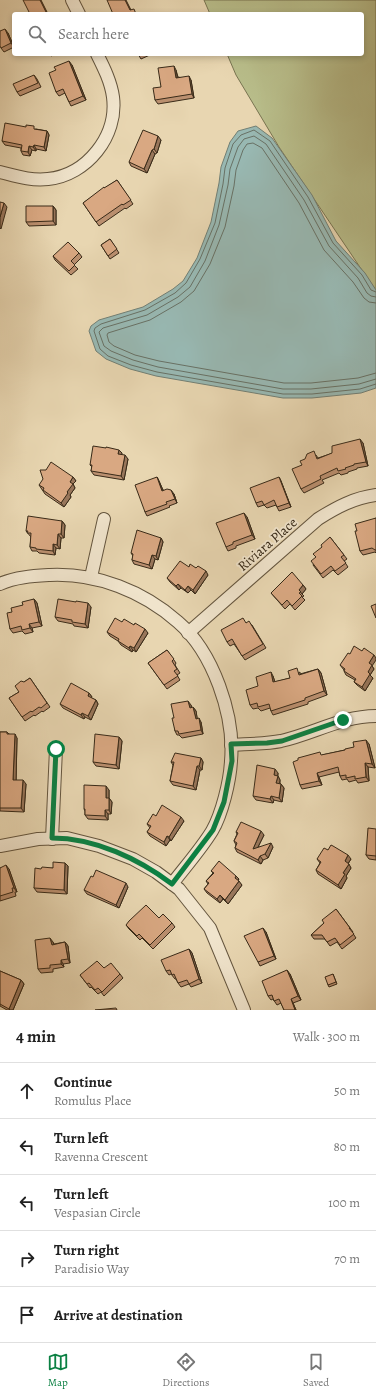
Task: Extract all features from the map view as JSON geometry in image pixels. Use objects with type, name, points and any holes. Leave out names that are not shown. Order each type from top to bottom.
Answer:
[{"type":"street","points":[[72,0],[77,12]]},
{"type":"street","points":[[0,172],[29,179],[50,179],[72,172],[93,156],[105,138],[113,114],[113,96],[109,81],[98,56]]},
{"type":"street","name":"Riviara Place","points":[[188,633],[318,519],[338,506],[364,496],[376,495]]},
{"type":"street","points":[[91,577],[104,519]]},
{"type":"street","points":[[0,584],[27,577],[59,575],[91,577],[120,586],[152,603],[178,622],[198,645],[214,673],[226,705],[231,731],[232,761],[224,802],[213,830],[172,884]]},
{"type":"street","points":[[231,744],[282,741],[343,720],[376,716]]},
{"type":"street","points":[[52,838],[56,749]]},
{"type":"street","points":[[0,846],[38,839],[67,838],[99,846],[133,859],[156,872],[179,889],[210,928],[244,1010]]},
{"type":"green space","points":[[204,0],[376,0],[376,291],[279,147],[236,75],[228,56],[364,56],[364,12],[209,12]]},
{"type":"water","points":[[256,126],[272,138],[312,195],[336,241],[365,273],[376,290],[376,388],[361,393],[312,398],[283,398],[156,376],[130,369],[106,359],[96,351],[89,331],[91,326],[99,320],[143,307],[173,289],[183,281],[197,258],[211,222],[221,167],[230,142],[238,131]]},
{"type":"building","points":[[23,0],[40,0],[46,12],[29,12]]},
{"type":"building","points":[[107,0],[125,0],[130,10],[134,9],[135,12],[112,12]]},
{"type":"building","points":[[5,29],[11,43],[1,48],[0,31]]},
{"type":"building","points":[[69,61],[83,96],[69,102],[63,89],[56,92],[49,73],[56,70],[54,67]]},
{"type":"building","points":[[174,66],[176,78],[189,76],[192,94],[155,100],[153,88],[161,87],[158,68]]},
{"type":"building","points":[[34,75],[38,83],[17,92],[13,84]]},
{"type":"building","points":[[5,123],[26,127],[26,125],[34,126],[34,129],[47,131],[44,147],[34,145],[33,147],[29,146],[28,152],[21,151],[22,145],[2,141]]},
{"type":"building","points":[[143,130],[158,136],[154,149],[152,150],[144,169],[129,162]]},
{"type":"building","points":[[117,180],[131,200],[123,205],[122,204],[96,222],[83,203],[104,187]]},
{"type":"building","points":[[0,202],[4,203],[0,217]]},
{"type":"building","points":[[26,206],[53,206],[53,221],[26,222]]},
{"type":"building","points":[[110,239],[117,249],[108,256],[101,245]]},
{"type":"building","points":[[68,242],[79,253],[71,261],[75,265],[69,271],[53,256]]},
{"type":"building","points":[[360,439],[366,462],[354,464],[345,468],[346,469],[338,471],[337,468],[320,476],[321,479],[301,489],[292,469],[302,465],[300,461],[305,459],[307,454],[314,451],[317,459],[332,453],[332,446]]},
{"type":"building","points":[[93,446],[119,450],[118,454],[125,455],[121,476],[91,471],[92,465],[90,465]]},
{"type":"building","points":[[51,462],[73,477],[70,482],[73,484],[61,503],[43,490],[44,488],[39,485],[43,479],[40,470],[46,470]]},
{"type":"building","points":[[157,477],[162,491],[167,489],[171,490],[175,499],[166,502],[167,504],[145,512],[135,485]]},
{"type":"building","points":[[279,477],[289,503],[277,507],[274,500],[264,505],[262,501],[256,503],[250,488]]},
{"type":"building","points":[[244,513],[252,535],[233,542],[233,544],[226,547],[216,523]]},
{"type":"building","points":[[28,516],[62,521],[61,534],[58,534],[57,545],[53,544],[53,551],[30,547],[31,533],[27,533],[28,531],[26,531]]},
{"type":"building","points":[[376,518],[376,550],[372,548],[360,551],[355,531],[357,531],[355,524]]},
{"type":"building","points":[[137,530],[161,538],[156,556],[152,555],[149,565],[132,560],[133,554],[131,553]]},
{"type":"building","points":[[330,537],[344,555],[341,557],[346,563],[335,571],[331,566],[321,574],[311,561],[316,557],[313,554],[322,547],[321,545]]},
{"type":"building","points":[[180,561],[189,567],[190,564],[196,568],[198,566],[206,571],[193,590],[188,586],[185,590],[178,584],[176,586],[167,578]]},
{"type":"building","points":[[292,572],[303,585],[299,590],[301,592],[299,593],[302,596],[292,606],[287,600],[282,605],[271,593]]},
{"type":"building","points":[[34,599],[39,622],[29,624],[30,628],[22,630],[21,626],[10,629],[7,613],[12,612],[11,608],[23,605],[22,602]]},
{"type":"building","points":[[58,599],[88,603],[85,624],[55,617]]},
{"type":"building","points":[[376,604],[376,618],[371,606]]},
{"type":"building","points":[[115,618],[122,622],[124,619],[134,625],[135,623],[145,629],[134,648],[130,646],[129,648],[118,641],[119,639],[107,632]]},
{"type":"building","points":[[243,618],[246,623],[249,621],[263,644],[242,656],[232,639],[227,642],[221,630]]},
{"type":"building","points":[[354,646],[362,651],[364,648],[374,655],[369,663],[372,665],[368,672],[370,674],[362,687],[354,682],[356,679],[344,671],[345,669],[340,665],[348,653],[350,654]]},
{"type":"building","points":[[167,650],[174,659],[172,661],[177,669],[174,671],[178,676],[164,685],[148,663]]},
{"type":"building","points":[[297,668],[299,675],[318,669],[324,691],[305,698],[305,700],[271,711],[269,704],[258,707],[257,703],[250,705],[246,690],[258,686],[256,677],[271,672],[273,682],[290,678],[288,671]]},
{"type":"building","points":[[30,678],[47,703],[41,708],[39,707],[22,717],[9,698],[19,692],[15,686],[21,681],[24,682]]},
{"type":"building","points":[[71,683],[89,693],[88,696],[96,700],[88,716],[82,713],[81,715],[60,704]]},
{"type":"building","points":[[188,701],[190,708],[193,707],[196,719],[199,718],[201,730],[179,734],[178,731],[175,731],[171,704]]},
{"type":"building","points":[[0,732],[15,734],[13,780],[23,780],[21,808],[0,808]]},
{"type":"building","points":[[95,734],[119,737],[116,765],[93,762]]},
{"type":"building","points":[[366,740],[372,764],[365,763],[366,777],[355,779],[355,776],[346,778],[346,775],[340,776],[338,767],[317,773],[319,781],[300,785],[293,762],[298,760],[298,758],[320,752],[321,755],[345,750],[354,747],[353,742]]},
{"type":"building","points":[[175,753],[201,758],[199,766],[197,766],[193,786],[170,781],[174,762],[171,762]]},
{"type":"building","points":[[257,765],[275,769],[274,775],[278,776],[276,783],[281,784],[279,798],[271,796],[270,799],[253,796]]},
{"type":"building","points":[[84,785],[106,786],[106,798],[109,798],[109,810],[105,810],[105,816],[85,815]]},
{"type":"building","points":[[162,805],[181,817],[169,837],[167,836],[164,842],[147,832],[151,826],[147,824],[153,814],[156,816]]},
{"type":"building","points":[[241,822],[261,831],[253,849],[271,843],[265,854],[260,856],[258,860],[235,848],[237,843],[234,841],[238,833],[236,832]]},
{"type":"building","points":[[368,828],[376,829],[376,856],[366,855]]},
{"type":"building","points":[[331,845],[348,855],[345,861],[349,864],[338,885],[316,870],[321,862],[317,859],[324,848],[328,850]]},
{"type":"building","points":[[219,861],[236,876],[235,878],[239,881],[225,900],[220,895],[217,899],[204,889],[209,883],[206,881],[214,873],[211,871]]},
{"type":"building","points":[[53,862],[65,863],[64,890],[34,888],[35,868],[53,868]]},
{"type":"building","points":[[6,865],[14,888],[12,888],[13,892],[0,896],[0,868]]},
{"type":"building","points":[[96,870],[126,883],[116,905],[84,890],[91,876],[93,877]]},
{"type":"building","points":[[146,905],[159,918],[163,914],[172,923],[150,945],[139,934],[137,936],[126,925]]},
{"type":"building","points":[[336,909],[354,934],[340,945],[335,938],[327,942],[322,935],[311,935],[324,923],[322,920]]},
{"type":"building","points":[[263,928],[274,956],[258,962],[244,936]]},
{"type":"building","points":[[50,938],[52,945],[65,942],[68,959],[61,960],[61,964],[50,965],[50,968],[38,969],[35,940]]},
{"type":"building","points":[[189,949],[199,979],[189,984],[187,980],[178,983],[174,974],[172,975],[170,970],[166,971],[161,960]]},
{"type":"building","points":[[97,961],[104,968],[111,963],[120,974],[102,992],[98,988],[95,990],[89,983],[87,984],[80,975]]},
{"type":"building","points":[[287,970],[298,996],[291,999],[295,1010],[284,1010],[279,999],[274,1001],[272,995],[268,996],[262,981]]},
{"type":"building","points":[[0,971],[21,980],[9,1009],[0,1004]]},
{"type":"building","points":[[333,974],[336,982],[328,985],[325,977]]},
{"type":"building","points":[[116,1008],[117,1010],[95,1010]]},
{"type":"route","points":[[56,749],[52,838],[67,838],[99,846],[133,859],[156,872],[172,884],[213,830],[224,802],[232,761],[231,744],[282,741],[343,720]]}]
